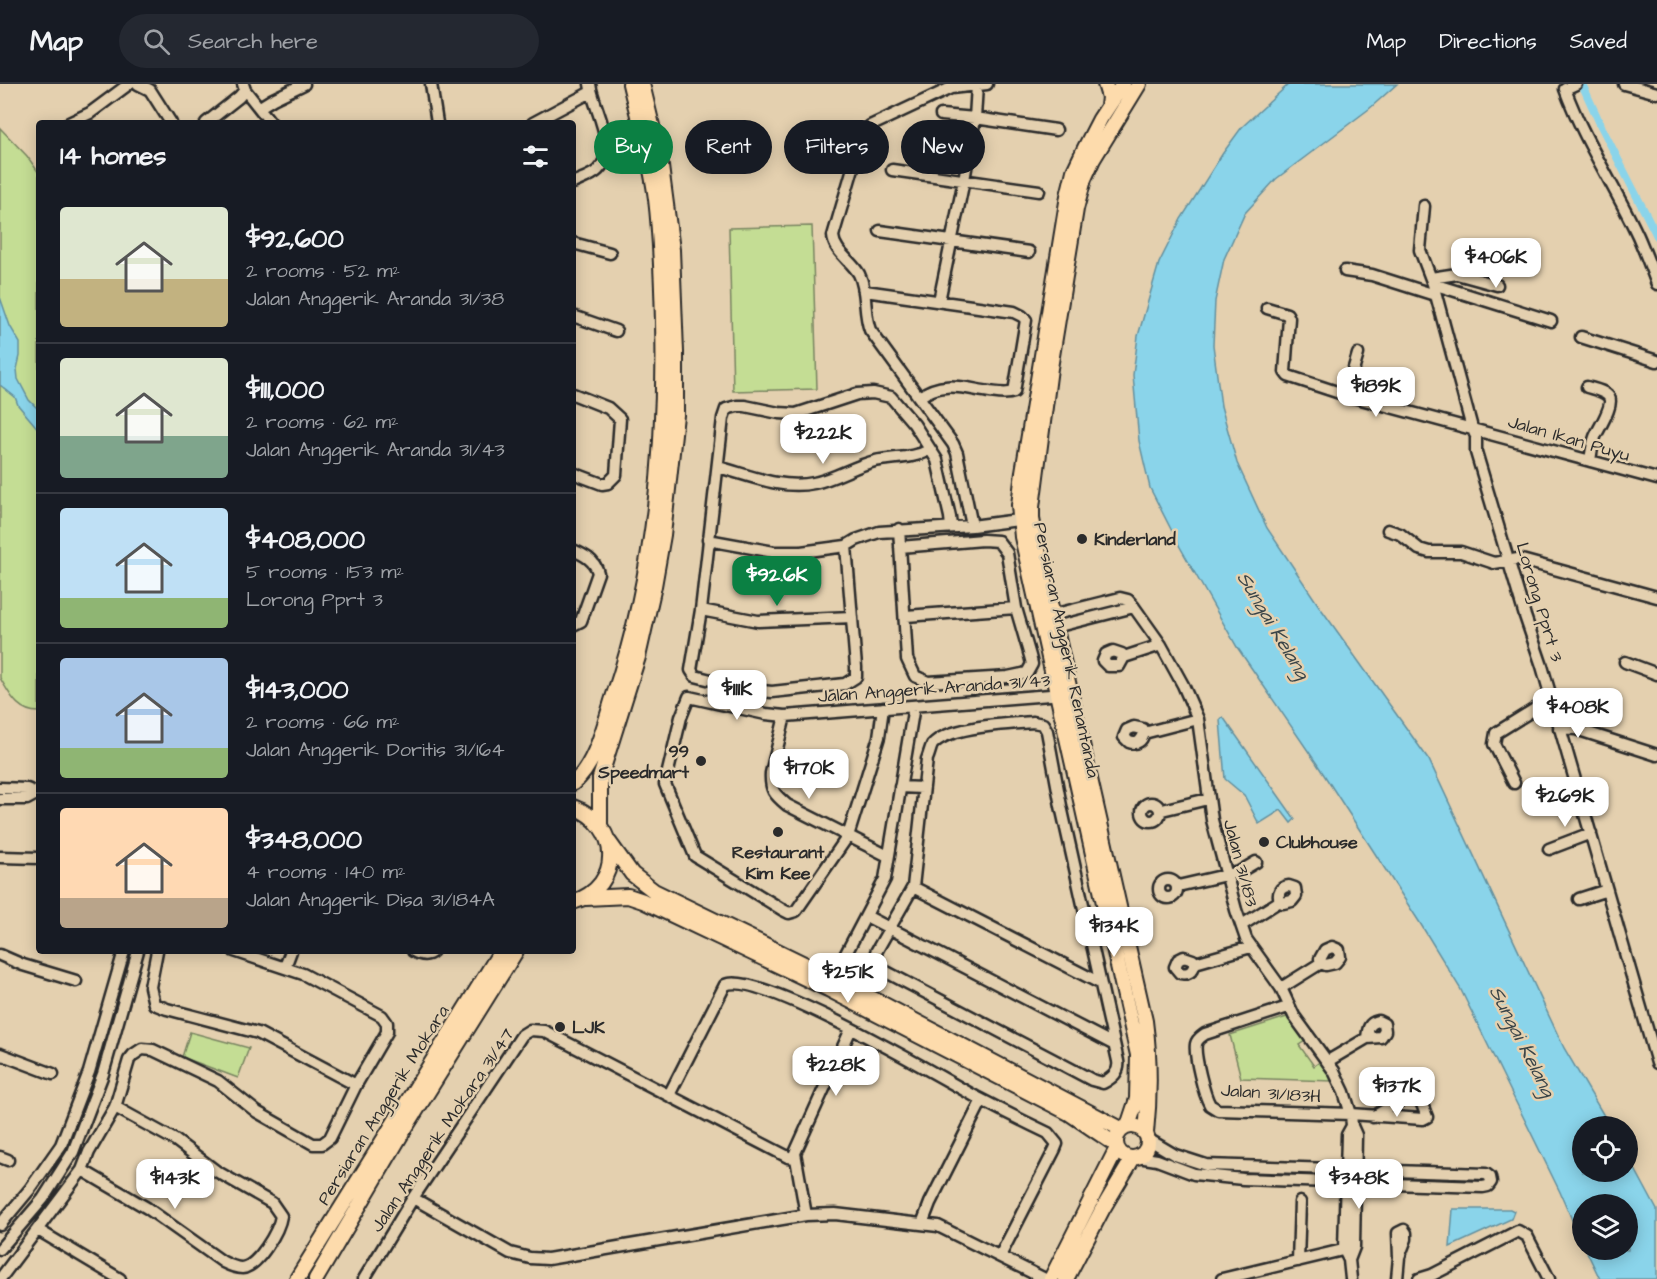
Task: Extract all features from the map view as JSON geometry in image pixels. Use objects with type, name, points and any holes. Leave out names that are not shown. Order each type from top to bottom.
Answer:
[{"type":"main road","points":[[576,780],[586,768],[594,752],[628,653],[652,527],[659,469],[664,362],[662,251],[649,161],[630,84]]},
{"type":"main road","points":[[600,824],[600,778],[638,657],[654,586],[663,535],[676,415],[672,250],[660,159],[642,84]]},
{"type":"main road","points":[[1105,84],[1109,97],[1108,106]]},
{"type":"main road","name":"Persiaran Anggerik Renantanda","points":[[1124,1128],[1137,1099],[1138,1055],[1026,519],[1023,472],[1074,171],[1108,106],[1125,87]]},
{"type":"main road","name":"Persiaran Anggerik Renantanda","points":[[1125,87],[1084,179],[1076,209],[1034,487],[1026,519],[1054,621],[1064,694],[1091,783],[1145,1021],[1150,1082],[1147,1136]]},
{"type":"main road","points":[[576,808],[586,811],[600,824],[609,842],[632,874],[654,891],[1069,1113],[1116,1146],[1122,1155],[1136,1157]]},
{"type":"main road","points":[[579,900],[600,885],[609,868],[609,842]]},
{"type":"main road","points":[[579,900],[628,896],[643,901],[830,984],[1124,1128],[1138,1126],[1147,1136],[1146,1149],[1136,1157],[1106,1203],[1066,1279]]},
{"type":"main road","name":"Persiaran Anggerik Mokara","points":[[297,1279],[499,954]]},
{"type":"main road","name":"Persiaran Anggerik Mokara","points":[[316,1279],[402,1133],[514,954]]},
{"type":"main road","points":[[1051,1279],[1116,1146],[1116,1136],[1124,1128]]},
{"type":"street","points":[[75,120],[90,113],[129,84]]},
{"type":"street","points":[[138,84],[150,90],[169,120]]},
{"type":"street","points":[[260,107],[303,84]]},
{"type":"street","points":[[431,84],[437,120]]},
{"type":"street","points":[[1576,84],[1565,89],[1572,108],[1638,236],[1657,284]]},
{"type":"street","points":[[1627,84],[1657,93]]},
{"type":"street","points":[[939,300],[982,85],[951,88],[870,126],[865,132],[834,230],[833,240],[857,270],[865,291],[866,314],[870,330],[943,429],[957,453],[972,526]]},
{"type":"street","points":[[210,120],[239,97],[244,87],[270,120]]},
{"type":"street","points":[[538,120],[591,88],[603,126],[607,150],[606,159],[598,170],[576,181]]},
{"type":"street","points":[[941,116],[975,118],[1056,130]]},
{"type":"street","points":[[892,170],[1039,191]]},
{"type":"street","name":"Lorong Pprt 3","points":[[1424,206],[1420,249],[1433,286],[1476,436],[1476,452],[1608,890],[1657,1063]]},
{"type":"street","points":[[880,231],[1029,252]]},
{"type":"street","points":[[576,244],[610,253]]},
{"type":"street","points":[[1345,271],[1433,286],[1551,321]]},
{"type":"street","points":[[1433,286],[1457,274],[1497,285]]},
{"type":"street","points":[[865,291],[1014,312],[1026,320],[1014,392],[1003,394],[946,386],[933,389],[919,397]]},
{"type":"street","name":"Jalan Ikan Puyu","points":[[1267,308],[1287,314],[1289,318],[1285,372],[1288,376],[1346,395],[1657,479]]},
{"type":"street","points":[[576,317],[616,331]]},
{"type":"street","points":[[1581,337],[1657,361]]},
{"type":"street","points":[[1346,395],[1358,354]]},
{"type":"street","points":[[1587,387],[1604,393],[1610,400],[1608,410],[1595,437],[1590,461]]},
{"type":"street","points":[[846,546],[856,666],[856,677],[852,681],[826,687],[761,692],[695,676],[691,670],[701,610],[726,409],[737,406],[796,414],[857,394],[883,394],[891,397],[922,435],[937,460],[951,527]]},
{"type":"street","points":[[576,395],[608,408],[620,419],[616,475],[608,483],[602,484],[576,474]]},
{"type":"street","points":[[718,467],[771,483],[807,484],[867,463],[922,454],[929,450]]},
{"type":"street","points":[[708,540],[774,552],[801,552],[846,546],[873,533],[899,529],[972,526],[1026,519]]},
{"type":"street","points":[[899,529],[900,547],[906,616],[907,658],[911,670],[920,679],[928,682],[1008,677],[1027,673],[1032,664],[1016,608],[1008,553],[998,541],[983,540],[900,547]]},
{"type":"street","points":[[1388,530],[1400,534],[1419,549],[1429,552],[1461,552],[1494,563],[1518,559],[1657,597]]},
{"type":"street","points":[[576,552],[591,560],[596,565],[598,573],[581,621],[576,624]]},
{"type":"street","points":[[1054,621],[1081,608],[1124,598],[1134,606]]},
{"type":"street","points":[[1054,621],[1084,620],[1134,606]]},
{"type":"street","name":"Jalan 31/183","points":[[1134,606],[1161,645],[1184,685],[1198,719],[1208,799],[1227,875],[1251,947],[1281,988],[1288,1007],[1328,1061],[1344,1092],[1351,1120]]},
{"type":"street","points":[[906,616],[1016,608]]},
{"type":"street","points":[[1081,608],[1084,620]]},
{"type":"street","points":[[701,610],[758,621],[852,617]]},
{"type":"street","points":[[1124,657],[1161,645]]},
{"type":"street","points":[[1625,662],[1657,674]]},
{"type":"street","name":"Jalan Anggerik Aranda 31/43","points":[[848,836],[796,911],[793,912],[783,910],[695,856],[665,784],[686,701],[689,697],[694,696],[766,714],[785,716],[1064,694]]},
{"type":"street","points":[[1514,783],[1494,744],[1496,733],[1551,699]]},
{"type":"street","points":[[830,984],[885,879],[914,706]]},
{"type":"street","points":[[848,836],[879,737],[883,708]]},
{"type":"street","points":[[785,716],[771,772],[770,781],[774,794],[787,805],[888,856]]},
{"type":"street","points":[[1144,733],[1198,719]]},
{"type":"street","points":[[1033,722],[1043,724],[1047,731],[1061,806],[1118,1061],[1117,1072],[1103,1083],[1092,1080],[878,967],[876,952],[913,887],[923,788],[927,759],[932,746],[942,738],[974,728],[1033,722]]},
{"type":"street","points":[[1560,728],[1576,729],[1657,755]]},
{"type":"street","points":[[900,787],[923,788]]},
{"type":"street","points":[[0,788],[27,789],[36,792]]},
{"type":"street","points":[[0,799],[27,799],[36,794]]},
{"type":"street","points":[[1162,810],[1208,799]]},
{"type":"street","points":[[1549,849],[1591,833]]},
{"type":"street","points":[[0,857],[36,858]]},
{"type":"street","points":[[1178,886],[1239,872],[1256,862]]},
{"type":"street","points":[[913,887],[1100,983]]},
{"type":"street","points":[[1579,899],[1608,890]]},
{"type":"street","points":[[1242,925],[1280,901]]},
{"type":"street","points":[[866,916],[1113,1044]]},
{"type":"street","points":[[1195,963],[1251,947]]},
{"type":"street","points":[[0,1225],[30,1189],[61,1145],[89,1072],[123,954]]},
{"type":"street","points":[[0,1249],[43,1199],[73,1152],[103,1074],[137,954]]},
{"type":"street","points":[[156,954],[150,987],[154,1004],[161,1008],[258,1033],[356,1085]]},
{"type":"street","points":[[0,1279],[82,1170],[89,1152],[115,1107],[129,1060],[142,1048],[153,1050],[218,1081],[257,1112],[313,1144],[322,1144],[327,1141],[385,1035],[387,1027],[382,1016],[303,974],[244,954]]},
{"type":"street","points":[[285,967],[290,954]]},
{"type":"street","points":[[0,955],[22,965],[76,981]]},
{"type":"street","points":[[1281,988],[1321,963]]},
{"type":"street","points":[[669,1095],[728,983],[745,984],[792,1000],[1048,1133],[1057,1144],[1000,1256]]},
{"type":"street","name":"Jalan 31/183H","points":[[1288,1007],[1205,1034],[1199,1038],[1196,1052],[1207,1101],[1218,1110],[1351,1120]]},
{"type":"street","name":"Jalan Anggerik Mokara 31/47","points":[[364,1279],[413,1198],[522,1035],[530,1029],[544,1031],[788,1157],[795,1158]]},
{"type":"street","points":[[806,1215],[795,1158],[797,1147],[851,1029]]},
{"type":"street","points":[[1328,1061],[1367,1038]]},
{"type":"street","points":[[0,1054],[53,1074]]},
{"type":"street","points":[[1351,1279],[1349,1252],[1352,1146],[1347,1135],[1351,1120],[1373,1117],[1423,1119],[1427,1117],[1418,1094],[1415,1092],[1373,1117]]},
{"type":"street","points":[[922,1224],[930,1203],[982,1100]]},
{"type":"street","points":[[82,1170],[147,1208],[232,1266],[242,1268],[250,1265],[267,1246],[280,1224],[281,1216],[272,1203],[216,1171],[175,1140],[115,1107]]},
{"type":"street","points":[[1136,1157],[1157,1160],[1194,1174],[1243,1179],[1483,1187],[1488,1186],[1491,1182],[1490,1177],[1486,1174],[1206,1165],[1175,1155],[1147,1136]]},
{"type":"street","points":[[413,1198],[498,1248],[530,1258],[548,1258],[806,1215],[835,1214],[938,1226],[1046,1279]]},
{"type":"street","points":[[1298,1261],[1300,1202]]},
{"type":"street","points":[[38,1230],[120,1279]]},
{"type":"street","points":[[1419,1279],[1432,1275],[1518,1231],[1527,1236],[1549,1279]]},
{"type":"street","points":[[1222,1279],[1298,1261],[1349,1252]]},
{"type":"street","points":[[1397,1279],[1400,1257]]},
{"type":"green space","points":[[0,128],[36,169],[36,712],[25,709],[15,701],[0,678]]},
{"type":"green space","points":[[812,226],[817,389],[733,391],[729,228]]},
{"type":"green space","points":[[1290,1016],[1305,1041],[1299,1045],[1314,1066],[1321,1061],[1333,1081],[1241,1078],[1230,1035]]},
{"type":"green space","points":[[190,1032],[249,1048],[238,1078],[182,1057]]},
{"type":"water","name":"Sungai Kelang","points":[[1289,84],[1397,84],[1369,109],[1276,179],[1245,213],[1224,259],[1215,301],[1213,345],[1221,406],[1237,463],[1267,528],[1319,606],[1429,760],[1564,1048],[1604,1116],[1572,1116],[1572,1182],[1638,1182],[1638,1175],[1657,1210],[1657,1279],[1600,1279],[1591,1260],[1638,1260],[1638,1194],[1572,1194],[1572,1220],[1460,988],[1317,764],[1237,647],[1180,547],[1150,488],[1139,441],[1133,375],[1138,336],[1159,263],[1181,219],[1242,127]]},
{"type":"water","points":[[0,297],[10,326],[20,343],[18,379],[29,400],[36,407],[36,426],[18,405],[15,397],[0,385]]},
{"type":"water","points":[[1223,717],[1295,819],[1291,823],[1281,810],[1259,824],[1244,795],[1225,779],[1220,720]]},
{"type":"water","points":[[1453,1209],[1510,1209],[1514,1211],[1511,1219],[1450,1247]]},
{"type":"waterway","points":[[1582,84],[1657,236]]},
{"type":"place","name":"Kinderland","points":[[1082,539]]},
{"type":"place","name":"99 Speedmart","points":[[701,761]]},
{"type":"place","name":"Restaurant Kim Kee","points":[[778,832]]},
{"type":"place","name":"Clubhouse","points":[[1264,842]]},
{"type":"place","name":"LJK","points":[[560,1027]]}]
